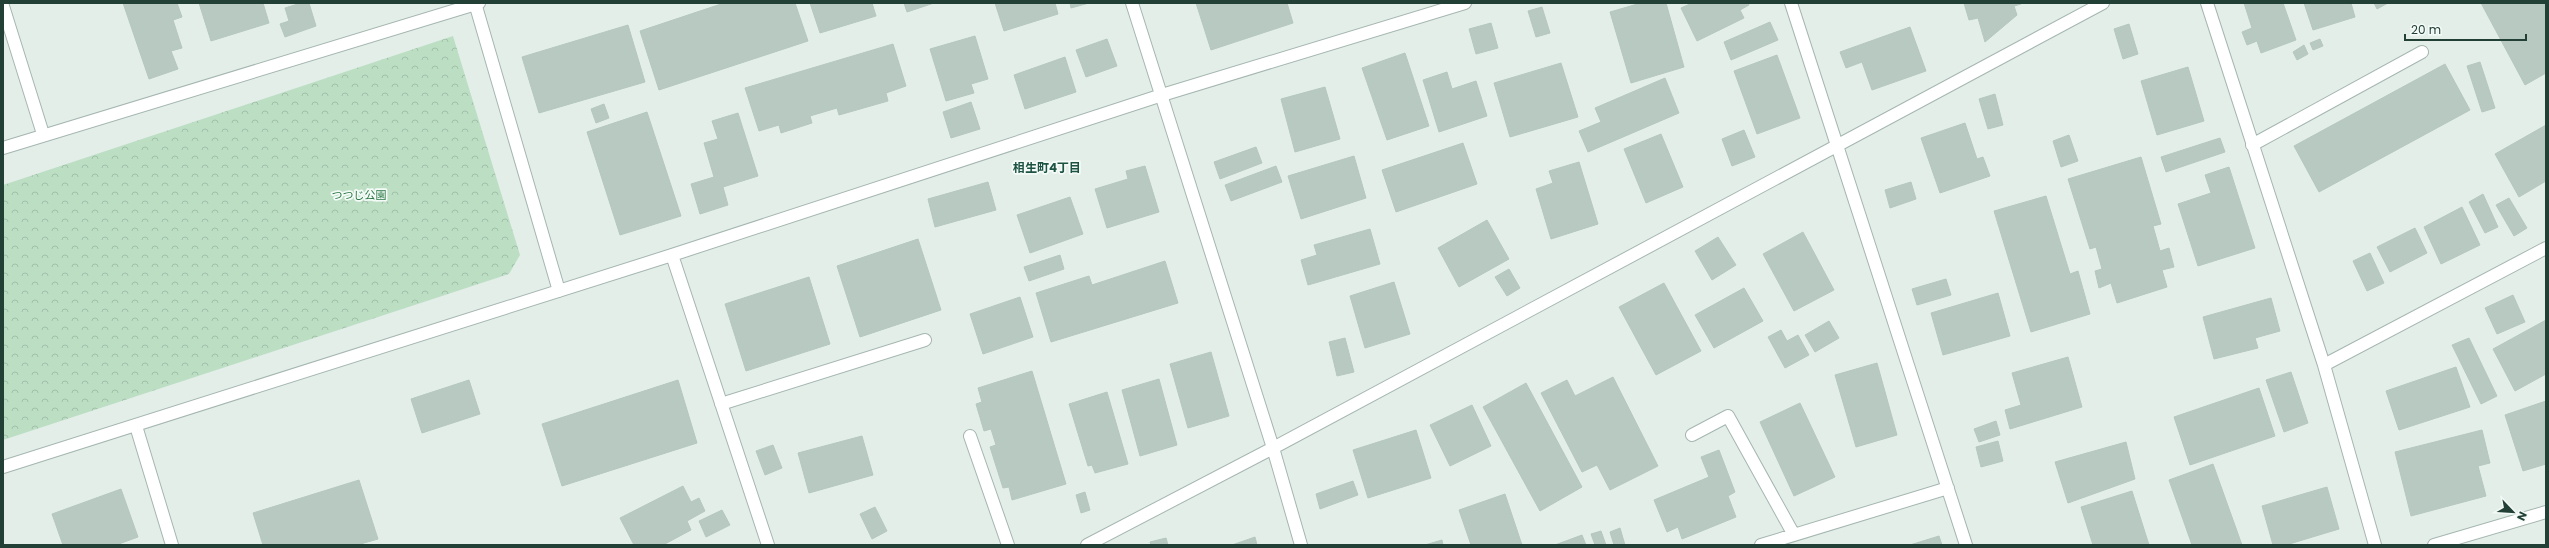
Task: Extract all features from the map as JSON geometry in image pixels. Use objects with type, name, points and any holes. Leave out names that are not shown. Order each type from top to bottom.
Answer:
[{"type":"street","points":[[3,148],[44,134],[477,3],[559,291]]},
{"type":"street","points":[[1132,3],[1273,448],[1301,545]]},
{"type":"street","points":[[3,467],[672,255],[1162,95],[1465,3]]},
{"type":"street","points":[[1792,3],[1966,545]]},
{"type":"street","points":[[1087,545],[1273,448],[1837,147],[2103,3]]},
{"type":"street","points":[[2207,3],[2324,365],[2374,545]]},
{"type":"street","points":[[3,6],[44,134]]},
{"type":"street","points":[[2252,145],[2422,52]]},
{"type":"street","points":[[2324,365],[2546,248]]},
{"type":"street","points":[[672,255],[768,545]]},
{"type":"street","points":[[721,404],[925,340]]},
{"type":"street","points":[[1692,435],[1728,416],[1794,535]]},
{"type":"street","points":[[136,426],[172,545]]},
{"type":"street","points":[[970,436],[1008,545]]},
{"type":"street","points":[[1761,545],[1948,488]]},
{"type":"street","points":[[2434,545],[2546,512]]},
{"type":"green space","name":"つつじ公園","points":[[453,36],[520,255],[509,274],[3,440],[3,185]]},
{"type":"building","points":[[123,3],[177,3],[182,17],[173,20],[182,48],[171,51],[178,69],[149,79]]},
{"type":"building","points":[[199,3],[263,3],[269,23],[211,41]]},
{"type":"building","points":[[301,3],[309,3],[316,26],[285,37],[280,24],[289,21],[285,8]]},
{"type":"building","points":[[724,3],[795,3],[808,41],[659,90],[640,31]]},
{"type":"building","points":[[810,3],[872,3],[876,16],[820,33]]},
{"type":"building","points":[[904,3],[934,3],[907,12]]},
{"type":"building","points":[[995,3],[1055,3],[1058,14],[1004,31]]},
{"type":"building","points":[[1070,3],[1089,3],[1071,8]]},
{"type":"building","points":[[1196,3],[1287,3],[1293,23],[1211,50]]},
{"type":"building","points":[[1641,3],[1666,3],[1684,67],[1631,83],[1610,12]]},
{"type":"building","points":[[1692,3],[1748,3],[1749,5],[1740,10],[1744,18],[1697,41],[1681,8]]},
{"type":"building","points":[[1964,3],[2021,4],[2014,6],[2017,15],[1985,42],[1978,18],[1969,20]]},
{"type":"building","points":[[2244,3],[2283,3],[2296,40],[2261,53],[2257,41],[2247,45],[2242,32],[2252,28]]},
{"type":"building","points":[[2304,3],[2351,3],[2355,17],[2313,30]]},
{"type":"building","points":[[2374,3],[2388,3],[2377,9]]},
{"type":"building","points":[[2481,3],[2546,3],[2546,73],[2525,85]]},
{"type":"building","points":[[1542,7],[1550,33],[1536,37],[1528,11]]},
{"type":"building","points":[[1770,22],[1778,40],[1731,60],[1724,42]]},
{"type":"building","points":[[1491,23],[1498,48],[1476,54],[1469,29]]},
{"type":"building","points":[[2129,24],[2138,54],[2123,59],[2114,29]]},
{"type":"building","points":[[628,25],[645,82],[539,113],[522,57]]},
{"type":"building","points":[[1910,27],[1926,71],[1872,90],[1862,62],[1846,68],[1840,52]]},
{"type":"building","points":[[975,36],[988,79],[971,84],[974,93],[946,101],[930,49]]},
{"type":"building","points":[[1107,39],[1117,66],[1086,77],[1076,50]]},
{"type":"building","points":[[2320,39],[2323,46],[2313,50],[2310,43]]},
{"type":"building","points":[[893,44],[906,86],[886,93],[888,101],[839,115],[837,108],[810,116],[812,123],[781,133],[779,125],[759,131],[745,88]]},
{"type":"building","points":[[2304,45],[2308,54],[2297,60],[2293,52]]},
{"type":"building","points":[[1405,53],[1429,126],[1387,140],[1362,68]]},
{"type":"building","points":[[1777,55],[1800,118],[1757,134],[1734,71]]},
{"type":"building","points":[[1065,57],[1076,92],[1025,109],[1014,75]]},
{"type":"building","points":[[2480,62],[2495,108],[2482,112],[2467,66]]},
{"type":"building","points":[[1561,63],[1578,117],[1510,137],[1494,83]]},
{"type":"building","points":[[2445,64],[2470,110],[2319,192],[2294,146]]},
{"type":"building","points":[[2188,67],[2204,121],[2157,135],[2141,81]]},
{"type":"building","points":[[1447,72],[1452,89],[1476,81],[1487,116],[1439,132],[1423,80]]},
{"type":"building","points":[[1665,78],[1679,113],[1588,152],[1579,131],[1601,122],[1595,108]]},
{"type":"building","points":[[1325,87],[1340,139],[1295,152],[1281,99]]},
{"type":"building","points":[[1995,94],[2003,125],[1988,129],[1979,99]]},
{"type":"building","points":[[971,102],[980,129],[951,138],[943,112]]},
{"type":"building","points":[[604,104],[609,118],[596,123],[591,109]]},
{"type":"building","points":[[647,112],[681,216],[620,235],[587,132]]},
{"type":"building","points":[[738,113],[758,176],[723,187],[728,205],[700,214],[691,184],[714,177],[704,143],[718,139],[712,121]]},
{"type":"building","points":[[1965,123],[1977,159],[1983,157],[1990,176],[1940,193],[1921,138]]},
{"type":"building","points":[[2546,125],[2546,181],[2519,197],[2495,154]]},
{"type":"building","points":[[1744,130],[1755,157],[1732,166],[1722,139]]},
{"type":"building","points":[[1661,134],[1683,187],[1646,203],[1624,149]]},
{"type":"building","points":[[2069,135],[2078,161],[2061,167],[2053,141]]},
{"type":"building","points":[[2220,138],[2225,152],[2166,172],[2161,157]]},
{"type":"building","points":[[1463,143],[1477,184],[1396,212],[1382,170]]},
{"type":"building","points":[[1256,147],[1262,163],[1220,179],[1214,162]]},
{"type":"building","points":[[1354,156],[1366,198],[1301,219],[1288,176]]},
{"type":"building","points":[[2141,157],[2161,224],[2153,226],[2160,251],[2169,248],[2174,267],[2162,270],[2167,287],[2117,303],[2111,283],[2099,288],[2095,271],[2102,269],[2096,247],[2090,249],[2068,179]]},
{"type":"building","points":[[1579,162],[1598,224],[1551,239],[1536,189],[1553,183],[1549,171]]},
{"type":"building","points":[[1145,166],[1159,212],[1107,228],[1095,189],[1128,179],[1126,171]]},
{"type":"building","points":[[1276,166],[1282,182],[1231,201],[1225,185]]},
{"type":"building","points":[[2229,167],[2255,248],[2198,266],[2178,204],[2211,193],[2205,175]]},
{"type":"building","points":[[988,182],[996,210],[935,227],[928,199]]},
{"type":"building","points":[[1911,182],[1916,199],[1890,208],[1885,190]]},
{"type":"building","points":[[2483,194],[2498,227],[2485,233],[2469,202]]},
{"type":"building","points":[[2046,196],[2070,274],[2078,271],[2090,314],[2031,332],[1994,211]]},
{"type":"building","points":[[1070,197],[1083,234],[1030,253],[1017,215]]},
{"type":"building","points":[[2509,198],[2527,228],[2514,236],[2496,205]]},
{"type":"building","points":[[2462,207],[2480,245],[2441,264],[2424,227]]},
{"type":"building","points":[[1487,220],[1509,259],[1459,287],[1438,248]]},
{"type":"building","points":[[2415,228],[2427,253],[2390,272],[2377,247]]},
{"type":"building","points":[[1370,229],[1380,264],[1308,285],[1301,260],[1317,255],[1314,245]]},
{"type":"building","points":[[1803,232],[1834,290],[1794,311],[1763,254]]},
{"type":"building","points":[[1718,237],[1736,265],[1712,280],[1695,251]]},
{"type":"building","points":[[918,239],[941,310],[860,337],[837,266]]},
{"type":"building","points":[[2370,253],[2384,283],[2367,291],[2353,261]]},
{"type":"building","points":[[1060,255],[1064,269],[1029,281],[1024,267]]},
{"type":"building","points":[[1165,261],[1178,303],[1051,342],[1036,293],[1089,276],[1092,285]]},
{"type":"building","points":[[1509,269],[1520,288],[1507,296],[1495,277]]},
{"type":"building","points":[[809,277],[830,344],[746,371],[725,304]]},
{"type":"building","points":[[1946,279],[1951,295],[1917,305],[1912,289]]},
{"type":"building","points":[[1394,282],[1410,334],[1365,348],[1350,296]]},
{"type":"building","points":[[1664,283],[1701,351],[1656,375],[1619,307]]},
{"type":"building","points":[[1744,288],[1763,321],[1714,348],[1695,315]]},
{"type":"building","points":[[1998,293],[2010,336],[1943,355],[1931,313]]},
{"type":"building","points":[[2513,295],[2525,322],[2497,334],[2485,308]]},
{"type":"building","points":[[1020,297],[1033,337],[983,354],[970,314]]},
{"type":"building","points":[[2271,298],[2280,331],[2255,338],[2258,348],[2214,359],[2203,317]]},
{"type":"building","points":[[2546,320],[2546,374],[2515,391],[2493,349]]},
{"type":"building","points":[[1829,321],[1839,338],[1815,352],[1805,335]]},
{"type":"building","points":[[1781,330],[1787,341],[1798,335],[1809,355],[1785,368],[1768,337]]},
{"type":"building","points":[[1345,338],[1354,372],[1337,376],[1329,342]]},
{"type":"building","points":[[2469,338],[2497,396],[2481,404],[2452,345]]},
{"type":"building","points":[[1211,352],[1229,416],[1188,428],[1170,364]]},
{"type":"building","points":[[2068,357],[2082,407],[2010,429],[2005,410],[2021,405],[2012,373]]},
{"type":"building","points":[[1877,363],[1897,435],[1856,447],[1835,375]]},
{"type":"building","points":[[2456,367],[2470,407],[2399,430],[2386,391]]},
{"type":"building","points":[[1032,371],[1066,484],[1012,500],[1009,487],[1003,488],[990,447],[996,445],[991,429],[984,431],[976,404],[982,402],[978,388]]},
{"type":"building","points":[[2291,372],[2308,423],[2284,432],[2266,380]]},
{"type":"building","points":[[1613,377],[1658,466],[1610,490],[1597,465],[1582,472],[1541,393],[1567,380],[1575,396]]},
{"type":"building","points":[[1159,379],[1177,445],[1140,456],[1122,390]]},
{"type":"building","points":[[469,380],[480,414],[422,433],[411,399]]},
{"type":"building","points":[[678,380],[697,443],[562,486],[542,424]]},
{"type":"building","points":[[1526,383],[1582,487],[1540,511],[1483,407]]},
{"type":"building","points":[[2259,388],[2275,436],[2190,465],[2174,417]]},
{"type":"building","points":[[1107,392],[1128,464],[1095,473],[1092,465],[1088,466],[1069,404]]},
{"type":"building","points":[[2546,401],[2546,464],[2523,471],[2505,415]]},
{"type":"building","points":[[1800,403],[1835,477],[1794,496],[1760,422]]},
{"type":"building","points":[[1472,405],[1491,446],[1450,466],[1430,425]]},
{"type":"building","points":[[1996,421],[2000,435],[1979,442],[1974,429]]},
{"type":"building","points":[[1416,430],[1431,478],[1368,498],[1353,450]]},
{"type":"building","points":[[2482,430],[2490,463],[2478,466],[2486,496],[2411,516],[2395,452]]},
{"type":"building","points":[[862,436],[873,475],[809,493],[798,453]]},
{"type":"building","points":[[1998,441],[2003,461],[1981,467],[1976,447]]},
{"type":"building","points":[[2126,442],[2135,479],[2068,503],[2055,462]]},
{"type":"building","points":[[773,445],[782,468],[765,475],[756,451]]},
{"type":"building","points":[[1719,450],[1735,492],[1728,496],[1736,517],[1682,539],[1678,527],[1667,532],[1654,500],[1709,477],[1701,457]]},
{"type":"building","points":[[2213,464],[2242,545],[2192,545],[2169,480]]},
{"type":"building","points":[[359,480],[378,539],[357,545],[263,545],[253,513]]},
{"type":"building","points":[[1353,481],[1358,495],[1320,509],[1316,494]]},
{"type":"building","points":[[683,486],[691,502],[699,498],[705,511],[687,521],[691,530],[663,545],[634,545],[620,518]]},
{"type":"building","points":[[2327,487],[2339,529],[2286,545],[2273,545],[2262,506]]},
{"type":"building","points":[[121,489],[138,537],[116,545],[63,545],[52,514]]},
{"type":"building","points":[[2132,491],[2149,545],[2093,545],[2081,507]]},
{"type":"building","points":[[1085,492],[1090,510],[1081,513],[1076,495]]},
{"type":"building","points":[[1505,494],[1522,545],[1471,545],[1459,510]]},
{"type":"building","points":[[875,507],[887,531],[872,539],[860,514]]},
{"type":"building","points":[[722,510],[730,525],[706,537],[699,521]]},
{"type":"building","points":[[1620,528],[1625,545],[1614,545],[1610,532]]},
{"type":"building","points":[[1601,531],[1606,545],[1595,545],[1591,534]]},
{"type":"building","points":[[1582,535],[1586,545],[1555,545]]},
{"type":"building","points":[[1939,536],[1942,545],[1910,545]]},
{"type":"building","points":[[1255,537],[1257,545],[1232,545]]},
{"type":"building","points":[[1166,538],[1168,545],[1151,545],[1150,542]]},
{"type":"building","points":[[1442,540],[1443,545],[1425,545]]},
{"type":"district","name":"相生町4丁目","points":[[1047,167]]}]
